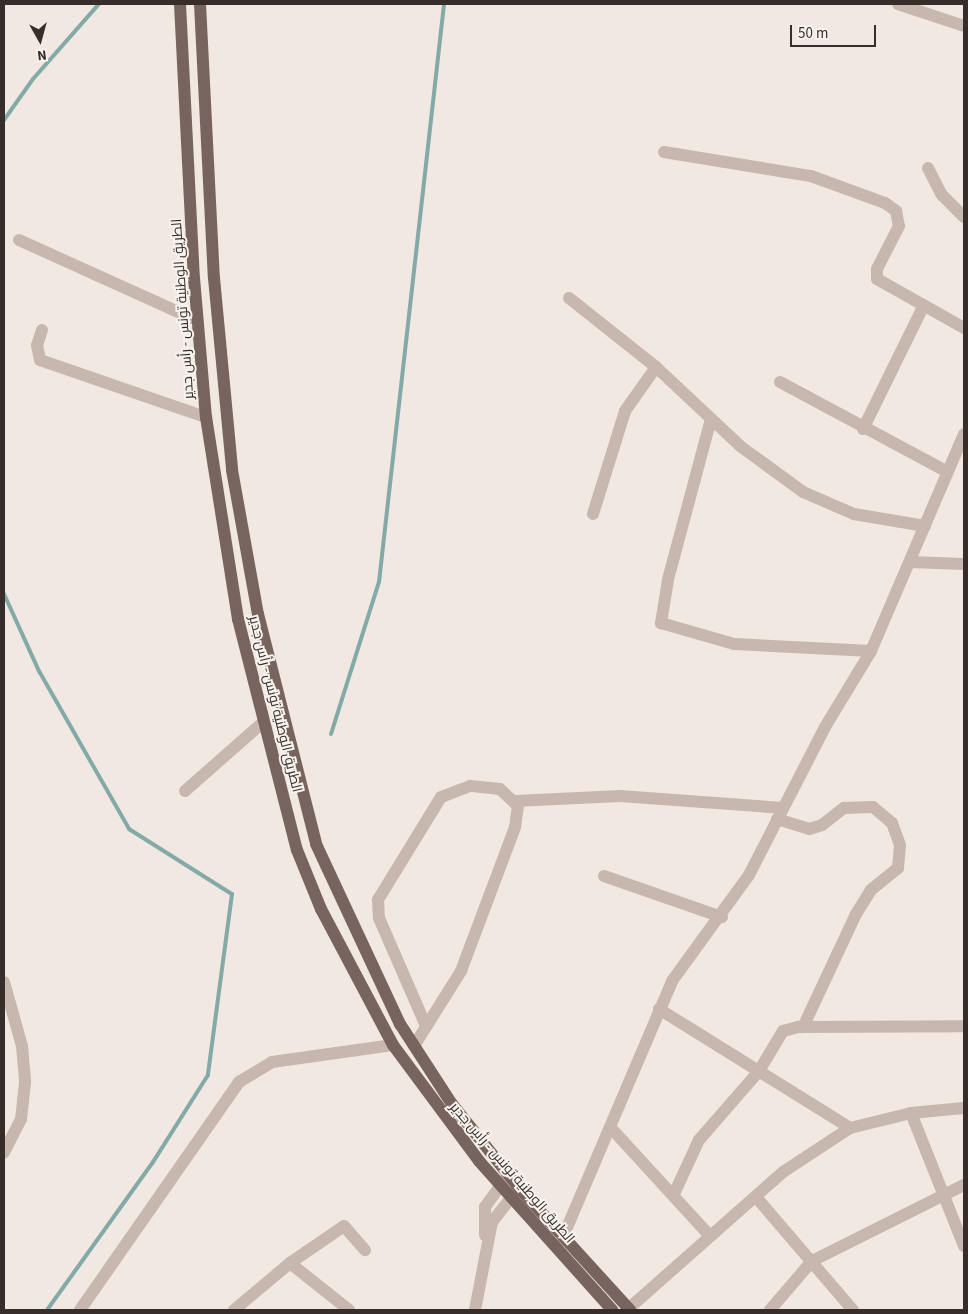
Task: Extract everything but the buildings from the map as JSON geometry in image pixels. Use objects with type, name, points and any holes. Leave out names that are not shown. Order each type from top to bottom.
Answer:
[{"type":"main road","name":"الطريق الوطنية تونس - رأس جدير","points":[[180,4],[194,278],[206,417],[224,540],[262,723],[311,884],[393,1045],[500,1186],[515,1192],[563,1237],[629,1310]]},
{"type":"main road","name":"الطريق الوطنية تونس - رأس جدير","points":[[200,4],[214,278],[244,541],[286,737],[316,844],[414,1046],[452,1104],[509,1175],[515,1192],[612,1310]]},
{"type":"main road","points":[[194,278],[214,278]]},
{"type":"street","points":[[898,4],[964,26]]},
{"type":"street","points":[[664,152],[812,176],[885,203],[896,211],[899,226],[876,276],[964,328]]},
{"type":"street","points":[[928,168],[942,195],[964,217]]},
{"type":"street","points":[[19,240],[198,320]]},
{"type":"street","points":[[569,298],[656,367],[711,419],[776,474],[828,506],[925,526]]},
{"type":"street","points":[[864,430],[924,305]]},
{"type":"street","points":[[42,330],[37,346],[40,360],[206,417]]},
{"type":"street","points":[[593,514],[625,411],[656,367]]},
{"type":"street","points":[[780,382],[864,430],[946,471]]},
{"type":"street","points":[[711,419],[666,589],[661,623],[734,644],[871,651]]},
{"type":"street","points":[[563,1237],[612,1128],[672,981],[722,917],[871,651],[911,562],[946,471],[964,434]]},
{"type":"street","points":[[911,562],[964,564]]},
{"type":"street","points":[[185,791],[262,723]]},
{"type":"street","points":[[426,1026],[379,918],[378,900],[441,797],[470,786],[500,790],[515,801],[620,796],[780,813],[809,829],[822,825],[844,808],[872,807],[892,823],[900,845],[898,868],[871,890],[856,914],[803,1027]]},
{"type":"street","points":[[414,1046],[474,945],[515,827],[515,801]]},
{"type":"street","points":[[604,876],[722,917]]},
{"type":"street","points":[[4,982],[22,1046],[25,1082],[21,1119],[4,1153]]},
{"type":"street","points":[[659,1009],[850,1128]]},
{"type":"street","points":[[674,1194],[698,1140],[759,1071],[783,1032],[803,1027],[964,1026]]},
{"type":"street","points":[[80,1310],[239,1082],[272,1062],[393,1045]]},
{"type":"street","points":[[629,1310],[708,1235],[756,1197],[782,1172],[850,1128],[911,1113],[964,1108]]},
{"type":"street","points":[[911,1113],[941,1197],[964,1246]]},
{"type":"street","points":[[612,1128],[674,1194],[708,1235]]},
{"type":"street","points":[[486,1242],[485,1207],[509,1175]]},
{"type":"street","points":[[770,1310],[812,1261],[964,1185]]},
{"type":"street","points":[[476,1310],[486,1242],[492,1222],[515,1192]]},
{"type":"street","points":[[756,1197],[854,1310]]},
{"type":"street","points":[[234,1310],[290,1263],[344,1226],[365,1250]]},
{"type":"street","points":[[290,1263],[349,1310]]},
{"type":"waterway","points":[[4,120],[33,79],[99,4]]},
{"type":"waterway","points":[[331,734],[379,582],[444,4]]},
{"type":"waterway","points":[[4,594],[39,671],[129,829],[232,894],[208,1075],[153,1162],[47,1310]]}]
